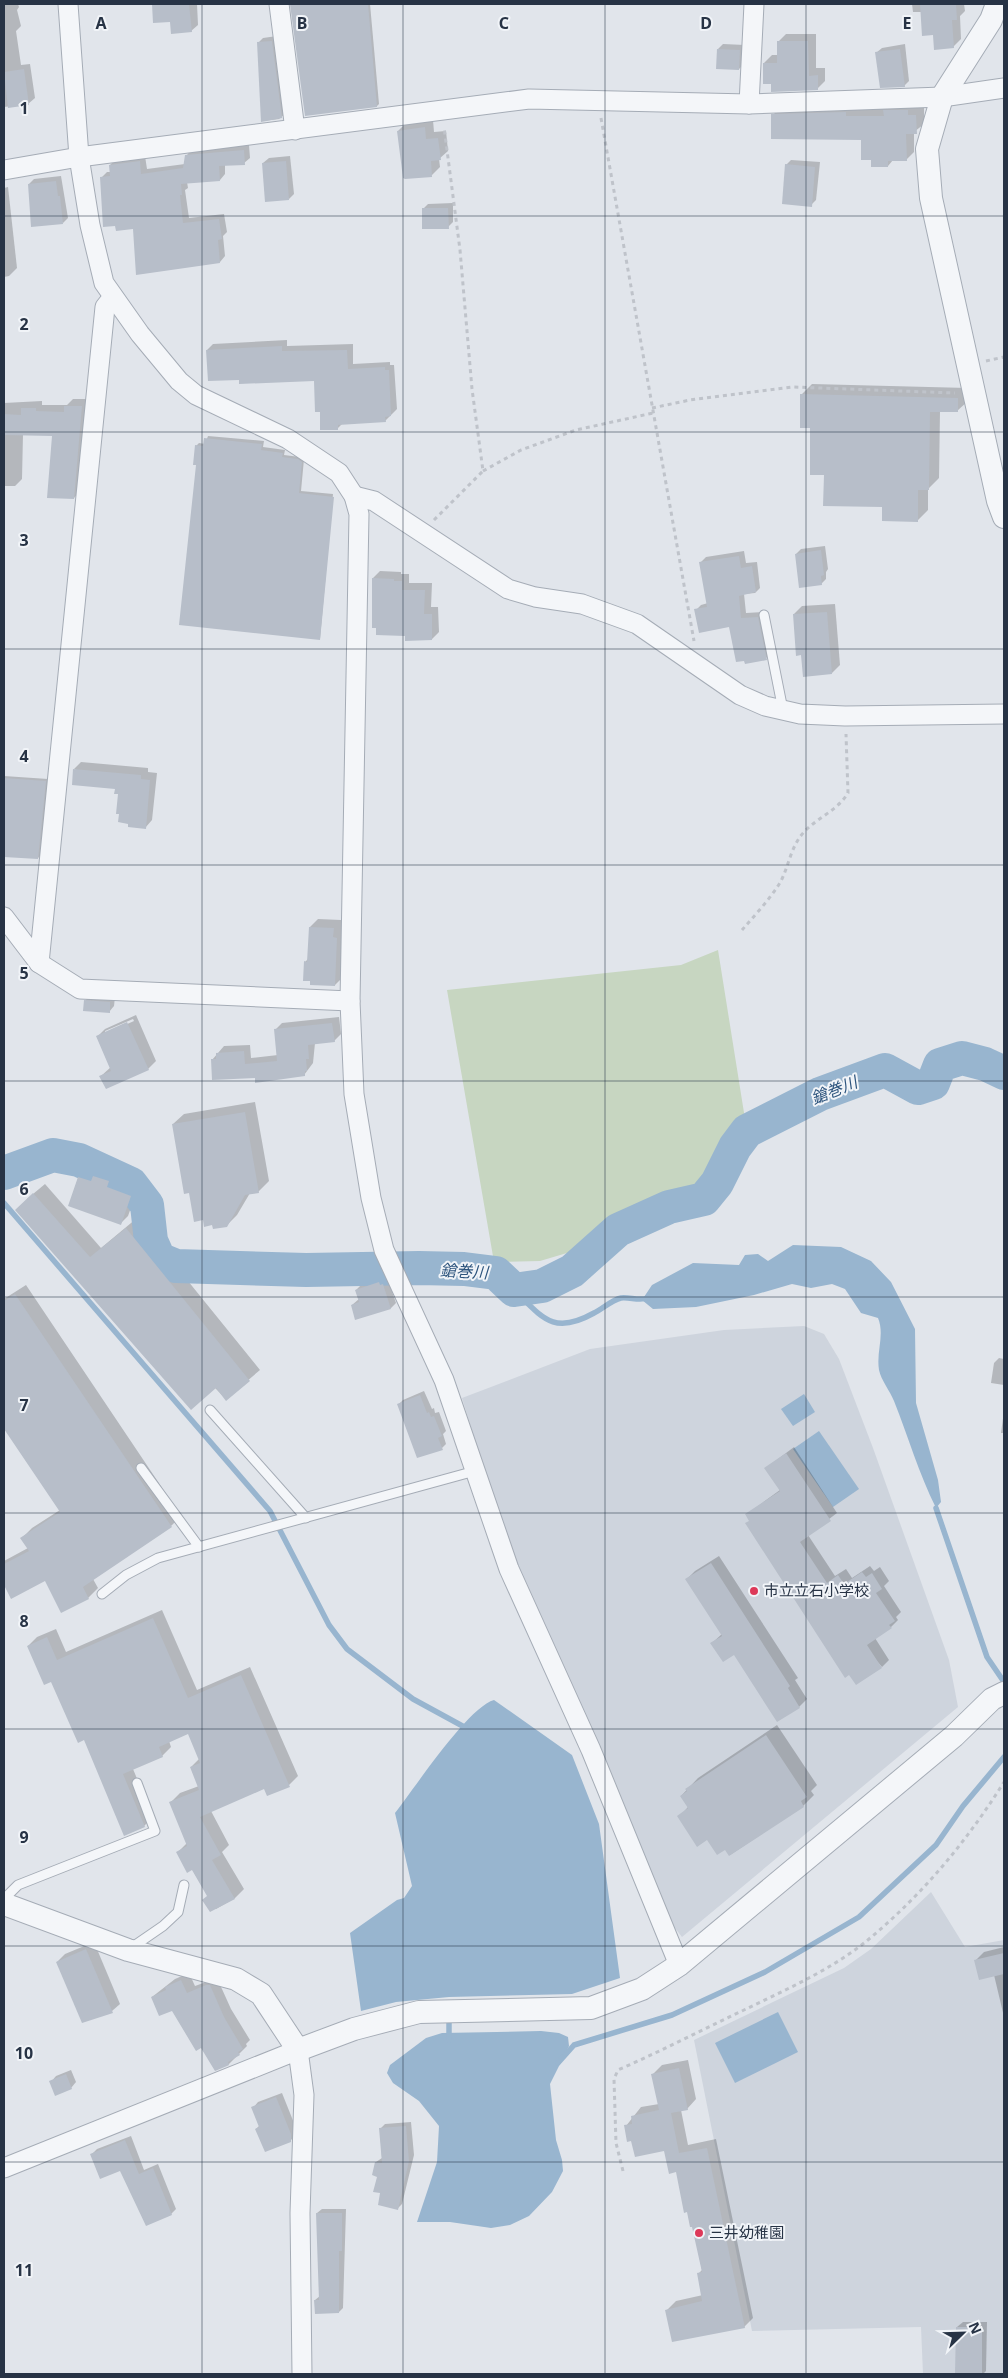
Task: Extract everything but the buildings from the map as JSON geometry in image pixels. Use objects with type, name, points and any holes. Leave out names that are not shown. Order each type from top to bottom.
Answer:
[{"type":"street","points":[[68,4],[79,157],[99,266],[104,283],[161,360],[179,381],[196,396],[288,439],[339,473],[354,496],[358,514],[350,1001],[354,1094],[362,1152],[375,1216],[384,1250],[444,1380],[509,1569],[591,1750],[679,1965]]},
{"type":"street","points":[[279,4],[295,130]]},
{"type":"street","points":[[749,104],[754,4]]},
{"type":"street","points":[[997,4],[991,20],[942,97],[927,148],[931,198],[998,501],[1004,517]]},
{"type":"street","points":[[4,170],[79,157],[529,99],[749,104],[942,97],[1004,88]]},
{"type":"street","points":[[39,963],[105,307],[113,297]]},
{"type":"street","points":[[354,496],[374,501],[508,589],[535,597],[582,604],[637,624],[740,695],[765,706],[800,714],[845,716],[1004,714]]},
{"type":"street","points":[[4,917],[39,963],[80,989],[350,1001]]},
{"type":"street","points":[[4,2168],[354,2029],[419,2012],[591,2008],[642,1988],[679,1965],[954,1736],[992,1699],[1004,1693]]},
{"type":"street","points":[[4,1904],[128,1950],[236,1979],[261,1994],[298,2050],[304,2095],[300,2213],[302,2374]]},
{"type":"lane","points":[[764,615],[783,710]]},
{"type":"lane","points":[[210,1410],[306,1518]]},
{"type":"lane","points":[[142,1468],[198,1547]]},
{"type":"lane","points":[[102,1594],[126,1575],[158,1558],[476,1472]]},
{"type":"lane","points":[[4,1899],[18,1885],[155,1831],[137,1783]]},
{"type":"lane","points":[[128,1950],[164,1926],[178,1912],[184,1885]]},
{"type":"path","points":[[597,100],[699,665]]},
{"type":"path","points":[[442,110],[460,250],[472,389],[483,471]]},
{"type":"path","points":[[652,408],[690,400],[793,387],[975,394]]},
{"type":"path","points":[[421,533],[483,471],[521,450],[576,430],[653,413]]},
{"type":"path","points":[[742,930],[781,880],[790,854],[804,832],[843,801],[848,793],[845,716]]},
{"type":"path","points":[[623,2171],[616,2143],[614,2079],[618,2070],[781,1992],[837,1962],[869,1940],[926,1885],[977,1826],[1004,1782]]},
{"type":"shaded area","points":[[804,1326],[824,1334],[839,1359],[949,1660],[958,1707],[682,1937],[671,1923],[505,1539],[462,1398],[590,1349],[724,1330]]},
{"type":"shaded area","points":[[931,1892],[965,1947],[1004,1940],[1004,2374],[923,2374],[921,2327],[752,2331],[694,2040],[844,1968],[871,1949]]},
{"type":"green space","points":[[718,950],[745,1119],[728,1142],[710,1178],[692,1193],[646,1206],[577,1250],[540,1261],[494,1262],[447,990],[681,965]]},
{"type":"water","points":[[793,1245],[841,1247],[871,1261],[891,1282],[915,1329],[916,1403],[938,1480],[941,1502],[936,1508],[894,1401],[880,1374],[878,1363],[881,1331],[878,1318],[861,1313],[845,1289],[832,1284],[811,1288],[792,1284],[754,1295],[696,1307],[653,1309],[642,1300],[652,1285],[693,1263],[739,1265],[745,1255],[758,1254],[768,1261]]},
{"type":"water","points":[[804,1394],[815,1412],[793,1426],[781,1409]]},
{"type":"water","points":[[819,1431],[859,1489],[833,1507],[793,1449]]},
{"type":"water","points":[[494,1700],[572,1755],[599,1824],[620,1978],[572,1994],[449,1997],[396,2002],[361,2011],[350,1933],[397,1900],[404,1898],[412,1886],[395,1813],[442,1750],[470,1717]]},
{"type":"water","points":[[778,2012],[798,2052],[735,2083],[715,2043]]},
{"type":"water","points":[[541,2031],[559,2033],[568,2037],[569,2046],[550,2084],[556,2140],[563,2171],[552,2192],[529,2216],[510,2225],[491,2228],[450,2222],[417,2222],[437,2162],[439,2126],[419,2101],[393,2083],[387,2073],[390,2065],[426,2038],[442,2033]]},
{"type":"waterway","name":"鎗巻川","points":[[4,1173],[53,1155],[79,1160],[131,1184],[147,1205],[151,1241],[159,1259],[176,1266],[306,1270],[464,1269],[496,1273],[514,1290],[542,1286],[572,1271],[618,1230],[669,1207],[704,1199],[717,1183],[735,1147],[747,1131],[820,1094],[885,1070],[918,1088],[933,1083],[940,1065],[962,1058],[985,1064],[1004,1073]]},
{"type":"waterway","points":[[4,1203],[270,1511],[329,1625],[347,1649],[413,1699],[468,1729]]},
{"type":"waterway","points":[[514,1290],[541,1315],[558,1323],[580,1320],[621,1298],[648,1298]]},
{"type":"waterway","points":[[936,1508],[987,1657],[1004,1682]]},
{"type":"waterway","points":[[558,2063],[574,2045],[672,2015],[765,1972],[859,1917],[936,1845],[963,1806],[1004,1757]]},
{"type":"waterway","points":[[449,2017],[449,2040]]},
{"type":"place","name":"市立立石小学校","points":[[754,1591]]},
{"type":"place","name":"三井幼稚園","points":[[699,2233]]}]
